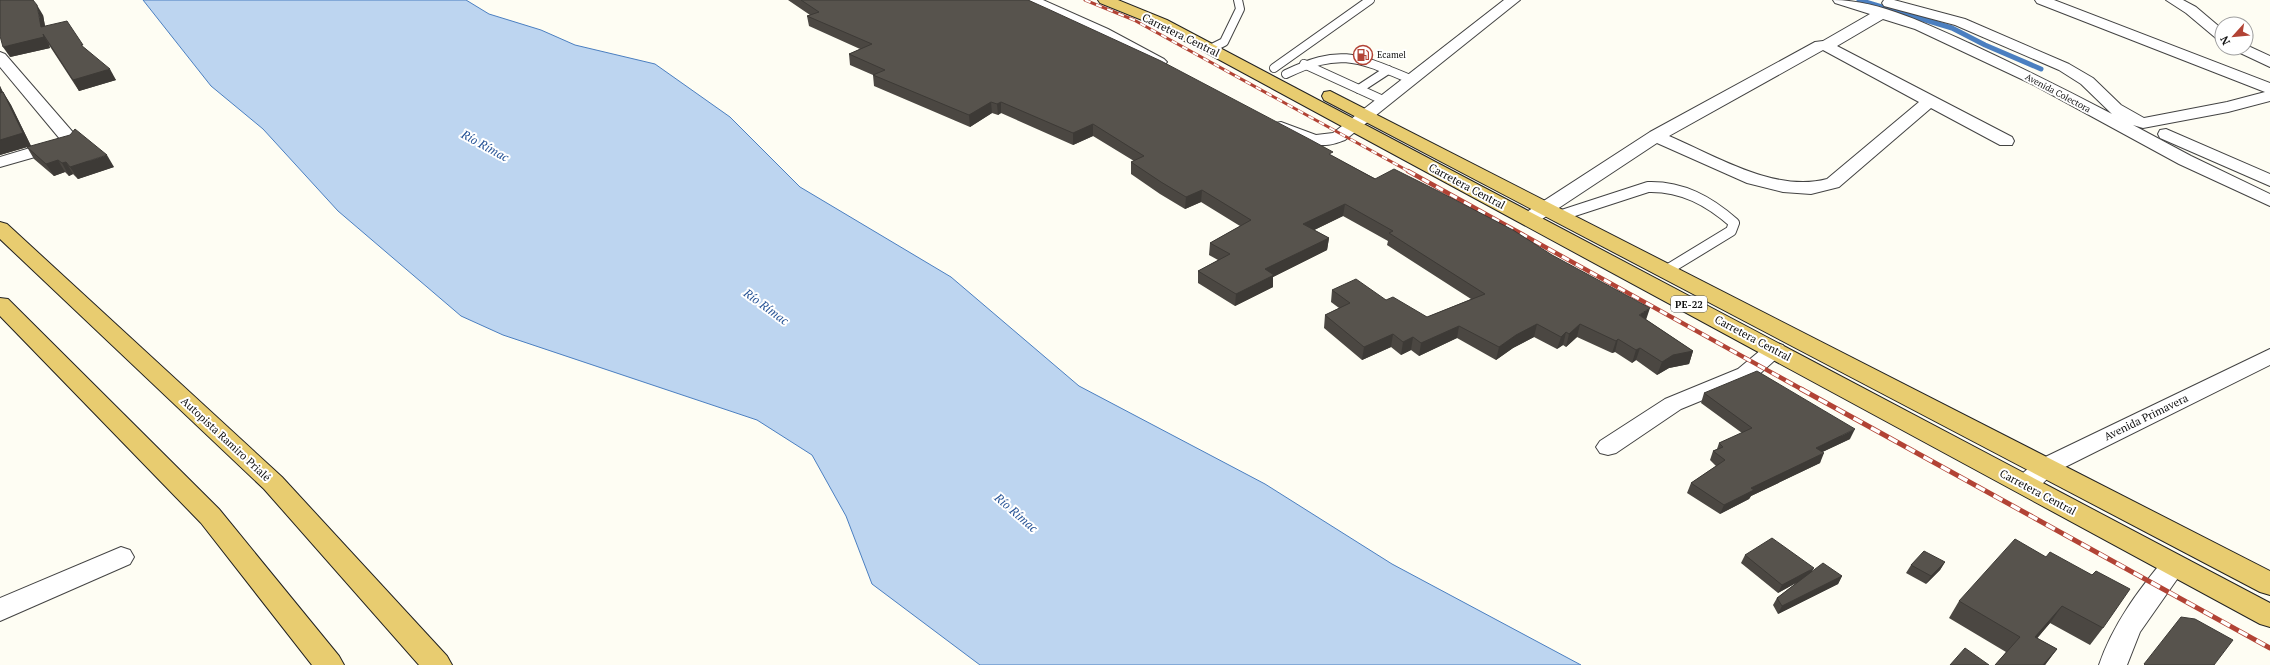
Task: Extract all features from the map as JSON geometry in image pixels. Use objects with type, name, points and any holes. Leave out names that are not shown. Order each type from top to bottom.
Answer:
[{"type":"highway","name":"Carretera Central","points":[[1105,0],[1280,71],[1360,120],[1529,219],[2270,616]]},
{"type":"highway","name":"Carretera Central","points":[[1131,0],[1182,21],[1217,45],[1360,120],[1554,211],[2270,584]]},
{"type":"highway","name":"Autopista Ramiro Prialé","points":[[0,228],[273,483],[437,665]]},
{"type":"highway","points":[[0,304],[210,516],[329,665]]},
{"type":"street","points":[[1032,0],[1103,32],[1170,68]]},
{"type":"street","points":[[1266,119],[1300,137],[1328,141],[1342,136],[1410,79],[1513,0]]},
{"type":"street","name":"Avenida Colectora","points":[[1840,0],[1960,22],[2064,67],[2088,81],[2115,108],[2143,123],[2270,181]]},
{"type":"street","points":[[2042,0],[2270,89]]},
{"type":"street","points":[[2173,0],[2191,10],[2214,29]]},
{"type":"street","points":[[1826,46],[1882,7]]},
{"type":"street","name":"Avenida Colectora","points":[[1882,7],[1927,30],[2040,82],[2186,160],[2270,201]]},
{"type":"street","points":[[1529,219],[1554,211],[1656,136],[1816,46],[1826,46],[2006,141]]},
{"type":"street","points":[[2254,54],[2270,62]]},
{"type":"street","points":[[0,57],[71,141],[0,162]]},
{"type":"street","points":[[2083,106],[2143,123],[2228,107],[2270,96]]},
{"type":"street","points":[[1656,136],[1753,179],[1783,187],[1811,189],[1833,183],[1930,101]]},
{"type":"street","points":[[1608,447],[1673,404],[1746,374],[1775,350]]},
{"type":"street","name":"Avenida Primavera","points":[[2025,484],[2045,467],[2270,356]]},
{"type":"street","points":[[0,610],[121,556]]},
{"type":"street","points":[[2113,665],[2125,633],[2135,614],[2174,565]]},
{"type":"lane","points":[[1217,45],[1240,9],[1238,0]]},
{"type":"lane","points":[[1280,71],[1302,46],[1347,18],[1370,0]]},
{"type":"lane","points":[[1280,71],[1326,57],[1341,55],[1362,60],[1410,79]]},
{"type":"lane","points":[[1304,64],[1385,101]]},
{"type":"lane","points":[[1359,89],[1388,70]]},
{"type":"lane","points":[[1554,211],[1648,187],[1663,185],[1678,188],[1722,212],[1734,223],[1731,231],[1667,270]]},
{"type":"water","name":"Río Rímac","points":[[143,0],[466,0],[489,14],[541,30],[575,45],[655,64],[730,117],[800,187],[951,277],[1079,386],[1265,484],[1392,564],[1581,665],[980,665],[872,584],[846,516],[812,455],[757,420],[503,335],[461,316],[338,211],[263,129],[211,86]]},
{"type":"building","points":[[0,0],[33,0],[37,5],[41,27],[67,21],[83,45],[81,45],[110,69],[73,80],[43,34],[44,37],[3,47],[0,36]]},
{"type":"building","points":[[801,0],[1028,0],[1161,61],[1333,152],[1329,154],[1375,179],[1394,169],[1513,230],[1552,255],[1650,308],[1639,315],[1693,351],[1673,355],[1662,362],[1640,348],[1636,350],[1618,339],[1616,341],[1580,324],[1569,334],[1566,332],[1561,337],[1537,324],[1516,335],[1499,347],[1459,326],[1421,343],[1413,337],[1403,342],[1393,334],[1364,347],[1325,315],[1350,303],[1332,290],[1356,279],[1386,300],[1393,297],[1427,317],[1485,294],[1389,233],[1393,231],[1345,204],[1303,224],[1329,238],[1265,269],[1274,275],[1236,294],[1198,271],[1230,254],[1210,243],[1251,220],[1202,190],[1186,197],[1161,182],[1131,162],[1144,156],[1093,124],[1073,133],[1001,102],[997,104],[991,102],[969,115],[873,75],[885,70],[849,54],[872,44],[807,16],[819,12]]},
{"type":"building","points":[[3,92],[23,133],[0,140],[0,93]]},
{"type":"building","points":[[75,129],[107,155],[70,167],[66,162],[62,163],[58,160],[46,164],[27,147],[70,135]]},
{"type":"building","points":[[1757,371],[1855,429],[1816,448],[1824,453],[1751,488],[1754,490],[1724,505],[1691,483],[1725,460],[1713,451],[1723,447],[1719,443],[1752,428],[1704,393]]},
{"type":"building","points":[[1772,538],[1814,568],[1782,585],[1745,555]]},
{"type":"building","points":[[2015,539],[2046,557],[2050,552],[2092,575],[2096,571],[2130,589],[2103,628],[2062,606],[2035,637],[2057,649],[2043,665],[1995,665],[2020,637],[1959,601]]},
{"type":"building","points":[[1924,551],[1945,562],[1931,576],[1911,565]]},
{"type":"building","points":[[1823,563],[1842,576],[1782,606],[1777,598]]},
{"type":"building","points":[[2181,617],[2195,619],[2233,640],[2214,665],[2145,665],[2144,664]]},
{"type":"building","points":[[1965,648],[1989,665],[1950,665]]},
{"type":"waterway","points":[[1859,0],[1952,28],[1985,45],[2041,69]]},
{"type":"railway","points":[[1085,0],[1134,20],[1410,172]]},
{"type":"railway","points":[[1408,171],[1803,390]]},
{"type":"railway","points":[[1801,389],[2270,648]]},
{"type":"place","name":"Ecamel","points":[[1363,55]]}]
